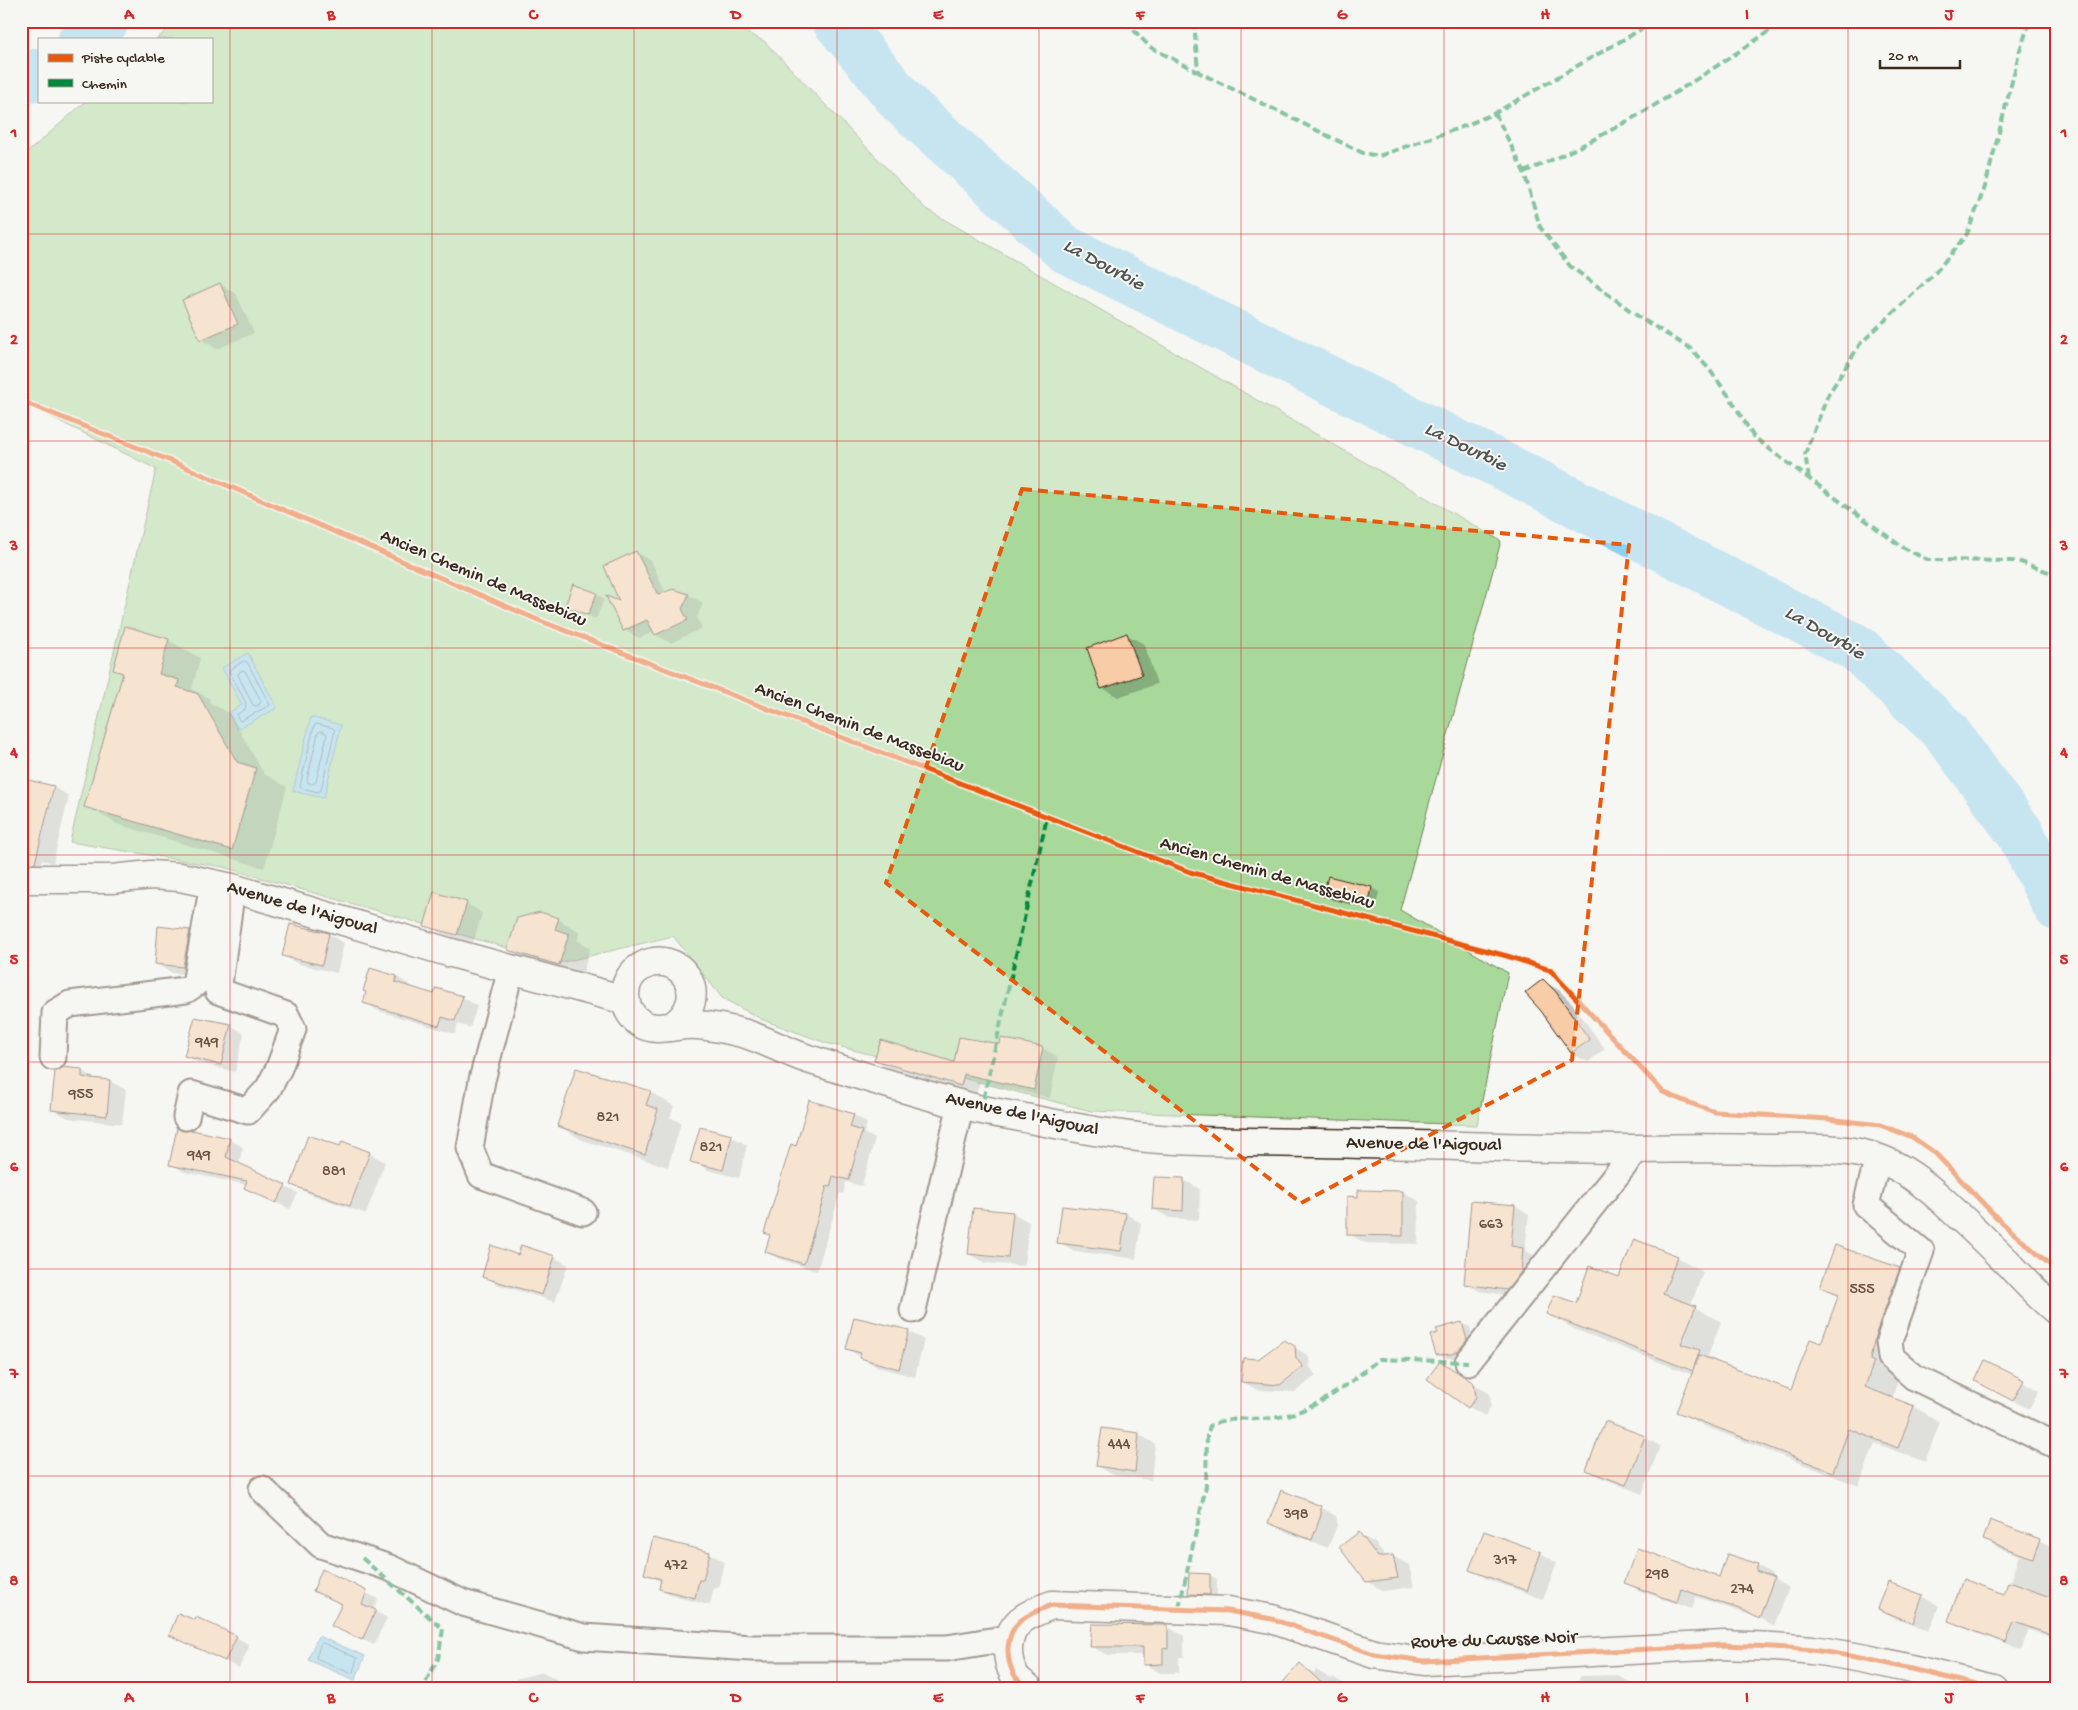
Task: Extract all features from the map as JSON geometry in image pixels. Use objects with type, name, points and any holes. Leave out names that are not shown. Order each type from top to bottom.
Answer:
[{"type":"main road","name":"Avenue de l'Aigoual","points":[[21,879],[112,879],[151,875],[180,877],[223,886],[511,969],[577,985],[628,987]]},
{"type":"main road","points":[[652,962],[670,963],[685,974],[692,991],[692,1002],[688,1011],[673,1026],[658,1028],[642,1025],[628,1010],[628,987],[636,969],[652,962]]},
{"type":"main road","name":"Avenue de l'Aigoual","points":[[692,991],[748,1035]]},
{"type":"main road","name":"Avenue de l'Aigoual","points":[[673,1026],[703,1025],[748,1035],[810,1060],[962,1104],[1092,1132],[1177,1140],[1637,1149],[1823,1149],[1854,1152],[1878,1158],[1905,1170],[1924,1184],[1975,1229],[2057,1311]]},
{"type":"main road","name":"Route du Causse Noir","points":[[1009,1638],[1019,1622],[1034,1612],[1052,1605],[1228,1611],[1272,1619],[1374,1654],[1424,1661],[1724,1645],[1765,1646],[1814,1651],[1862,1659],[1994,1689]]},
{"type":"main road","points":[[1009,1638],[1008,1659],[1016,1677],[1030,1689]]},
{"type":"street","points":[[54,1056],[55,1013],[70,1004],[186,990],[195,984],[223,886]]},
{"type":"street","points":[[186,1117],[192,1094],[248,1111],[268,1089],[279,1068],[293,1029],[286,1015],[218,991],[223,886]]},
{"type":"street","points":[[511,969],[482,1080],[470,1148],[481,1175],[583,1212]]},
{"type":"street","points":[[913,1310],[962,1104]]},
{"type":"street","points":[[1468,1362],[1637,1149]]},
{"type":"street","points":[[1878,1158],[1866,1205],[1921,1251],[1889,1341],[1891,1357],[1914,1377],[2057,1446]]},
{"type":"street","points":[[262,1488],[322,1545],[390,1568],[464,1603],[584,1636],[752,1648],[947,1648],[1009,1638]]},
{"type":"highlighted area","points":[[1022,489],[1629,545],[1572,1060],[1301,1203],[886,883]]},
{"type":"green space","points":[[176,21],[723,21],[764,41],[926,209],[1501,541],[1400,910],[1508,973],[1477,1125],[1091,1111],[826,1043],[763,1020],[722,998],[673,936],[560,963],[223,867],[70,842],[156,469],[21,402],[21,158],[85,102],[212,102],[212,38],[158,38]]},
{"type":"water","points":[[248,653],[277,708],[238,729],[228,713],[242,705],[222,668]]},
{"type":"water","points":[[311,717],[341,725],[324,798],[293,791]]},
{"type":"water","points":[[318,1636],[365,1656],[355,1680],[308,1660]]},
{"type":"building","points":[[220,283],[238,324],[200,340],[182,300]]},
{"type":"building","points":[[636,551],[658,595],[673,589],[689,594],[682,609],[688,620],[655,635],[647,620],[623,631],[606,596],[619,601],[604,566]]},
{"type":"building","points":[[573,584],[597,593],[588,615],[565,606]]},
{"type":"building","points":[[125,626],[169,639],[159,674],[179,680],[177,687],[198,694],[237,762],[256,768],[232,850],[84,807],[123,673],[113,670]]},
{"type":"building","points":[[1127,633],[1142,675],[1101,689],[1087,648]]},
{"type":"building","points":[[24,779],[54,786],[35,863],[21,863],[21,797]]},
{"type":"building","points":[[1328,876],[1372,887],[1368,907],[1323,896]]},
{"type":"building","points":[[434,892],[467,902],[457,935],[424,926]]},
{"type":"building","points":[[540,912],[559,918],[555,929],[569,934],[559,965],[507,950],[517,918]]},
{"type":"building","points":[[290,924],[329,933],[322,965],[282,956]]},
{"type":"building","points":[[158,926],[190,930],[183,967],[155,964]]},
{"type":"building","points":[[370,968],[397,976],[395,982],[434,994],[436,988],[463,996],[455,1021],[442,1017],[439,1026],[363,1003],[366,992],[363,991]]},
{"type":"building","points":[[1543,979],[1556,992],[1590,1040],[1571,1053],[1541,1011],[1525,993]]},
{"type":"building","points":[[195,1017],[231,1024],[221,1065],[184,1056]]},
{"type":"building","points":[[959,1037],[1000,1044],[1001,1038],[1043,1047],[1034,1090],[964,1074],[961,1086],[874,1060],[881,1040],[954,1062]]},
{"type":"building","points":[[62,1067],[82,1069],[82,1077],[110,1080],[107,1116],[51,1110],[55,1071]]},
{"type":"building","points":[[576,1068],[651,1091],[646,1105],[658,1109],[645,1155],[557,1126]]},
{"type":"building","points":[[809,1100],[854,1114],[850,1127],[862,1131],[849,1180],[833,1176],[830,1187],[827,1186],[804,1264],[765,1252],[770,1235],[764,1233],[791,1144],[796,1146]]},
{"type":"building","points":[[700,1127],[732,1135],[723,1170],[690,1162]]},
{"type":"building","points":[[177,1128],[183,1131],[192,1130],[230,1138],[226,1157],[286,1185],[276,1203],[244,1188],[247,1181],[169,1165]]},
{"type":"building","points":[[308,1135],[340,1146],[342,1141],[370,1152],[350,1206],[291,1185]]},
{"type":"building","points":[[1154,1177],[1184,1178],[1183,1211],[1152,1209]]},
{"type":"building","points":[[1358,1190],[1403,1191],[1403,1236],[1347,1235],[1347,1196],[1358,1197]]},
{"type":"building","points":[[1471,1201],[1515,1205],[1511,1246],[1523,1248],[1521,1272],[1507,1290],[1464,1284]]},
{"type":"building","points":[[1062,1206],[1126,1213],[1121,1251],[1057,1243]]},
{"type":"building","points":[[973,1208],[1013,1212],[1008,1258],[968,1254]]},
{"type":"building","points":[[1634,1239],[1678,1256],[1663,1294],[1696,1306],[1681,1344],[1700,1350],[1693,1370],[1699,1355],[1791,1390],[1810,1339],[1821,1343],[1839,1294],[1820,1287],[1835,1245],[1900,1268],[1875,1336],[1870,1360],[1874,1362],[1865,1387],[1914,1406],[1898,1448],[1849,1429],[1833,1472],[1676,1412],[1693,1371],[1546,1314],[1554,1295],[1576,1303],[1589,1266],[1619,1277]]},
{"type":"building","points":[[491,1245],[518,1255],[521,1245],[555,1256],[542,1295],[482,1277]]},
{"type":"building","points":[[854,1317],[909,1330],[899,1369],[860,1358],[861,1353],[846,1349]]},
{"type":"building","points":[[1462,1322],[1467,1340],[1458,1351],[1452,1354],[1436,1355],[1430,1335],[1438,1333],[1436,1329]]},
{"type":"building","points":[[1284,1340],[1295,1346],[1296,1358],[1303,1367],[1280,1385],[1241,1382],[1243,1358],[1258,1359]]},
{"type":"building","points":[[1985,1360],[2024,1380],[2013,1401],[1975,1381]]},
{"type":"building","points":[[1440,1361],[1474,1383],[1476,1397],[1468,1408],[1427,1379]]},
{"type":"building","points":[[1605,1421],[1645,1436],[1626,1485],[1586,1470]]},
{"type":"building","points":[[1102,1428],[1139,1433],[1135,1472],[1096,1466]]},
{"type":"building","points":[[1281,1490],[1321,1506],[1321,1515],[1312,1540],[1268,1523]]},
{"type":"building","points":[[1990,1520],[2040,1539],[2033,1558],[1983,1540]]},
{"type":"building","points":[[1484,1531],[1541,1552],[1527,1591],[1469,1570]]},
{"type":"building","points":[[1359,1532],[1378,1557],[1393,1555],[1398,1578],[1366,1582],[1339,1547]]},
{"type":"building","points":[[653,1538],[710,1552],[703,1580],[699,1580],[695,1598],[659,1589],[661,1579],[644,1574]]},
{"type":"building","points":[[1637,1548],[1719,1577],[1727,1554],[1758,1564],[1756,1571],[1774,1578],[1759,1619],[1745,1611],[1681,1589],[1677,1602],[1624,1583]]},
{"type":"building","points":[[322,1569],[367,1591],[362,1604],[376,1610],[362,1640],[331,1626],[342,1604],[313,1591]]},
{"type":"building","points":[[1189,1573],[1210,1574],[1210,1595],[1188,1594]]},
{"type":"building","points":[[1963,1579],[2004,1594],[2008,1582],[2057,1599],[2057,1637],[2014,1622],[2006,1643],[1948,1621]]},
{"type":"building","points":[[1888,1582],[1923,1595],[1913,1623],[1878,1609]]},
{"type":"building","points":[[178,1613],[195,1620],[196,1617],[237,1636],[225,1661],[169,1635]]},
{"type":"building","points":[[1092,1624],[1168,1625],[1168,1649],[1163,1648],[1163,1664],[1143,1665],[1143,1647],[1090,1647]]},
{"type":"building","points":[[1300,1663],[1328,1689],[1277,1689]]},
{"type":"waterway","name":"La Dourbie","points":[[83,38],[105,21]]},
{"type":"waterway","name":"La Dourbie","points":[[836,21],[902,102],[1065,249],[1521,475],[1857,648],[1946,732],[2020,833],[2057,907]]},
{"type":"waterway","name":"La Dourbie","points":[[21,82],[38,73]]},
{"type":"marked path","points":[[1125,21],[1150,47],[1198,72]]},
{"type":"marked path","points":[[1194,21],[1198,72],[1363,153],[1379,156],[1462,127],[1495,113],[1640,30],[1651,21]]},
{"type":"marked path","points":[[1524,172],[1559,157],[1658,103],[1690,84],[1784,21]]},
{"type":"marked path","points":[[1809,479],[1805,454],[1828,395],[1860,344],[1935,273],[1967,234],[1985,187],[2020,50],[2030,21]]},
{"type":"marked path","points":[[1495,113],[1524,172],[1540,227],[1570,266],[1639,317],[1691,349],[1709,369],[1731,399],[1753,436],[1902,547],[1928,560],[2018,561],[2057,575]]},
{"type":"marked path","points":[[981,1110],[1047,817]]},
{"type":"marked path","points":[[1179,1608],[1206,1486],[1207,1435],[1210,1426],[1226,1420],[1273,1418],[1303,1410],[1343,1388],[1379,1359],[1468,1362]]},
{"type":"marked path","points":[[362,1558],[443,1629],[438,1659],[422,1689]]},
{"type":"cycle path","name":"Ancien Chemin de Massebiau","points":[[21,401],[171,461],[538,620],[1190,872],[1507,956],[1550,970],[1663,1092],[1715,1112],[1828,1119],[1880,1125],[1912,1137],[1935,1153],[2001,1222],[2057,1271]]},
{"type":"cycle path","points":[[1029,1689],[1016,1678],[1009,1662],[1009,1640],[1011,1633],[1020,1621],[1032,1613],[1052,1605],[1228,1611],[1272,1619],[1374,1654],[1424,1661],[1724,1645],[1768,1647],[1835,1653],[1994,1689]]}]
